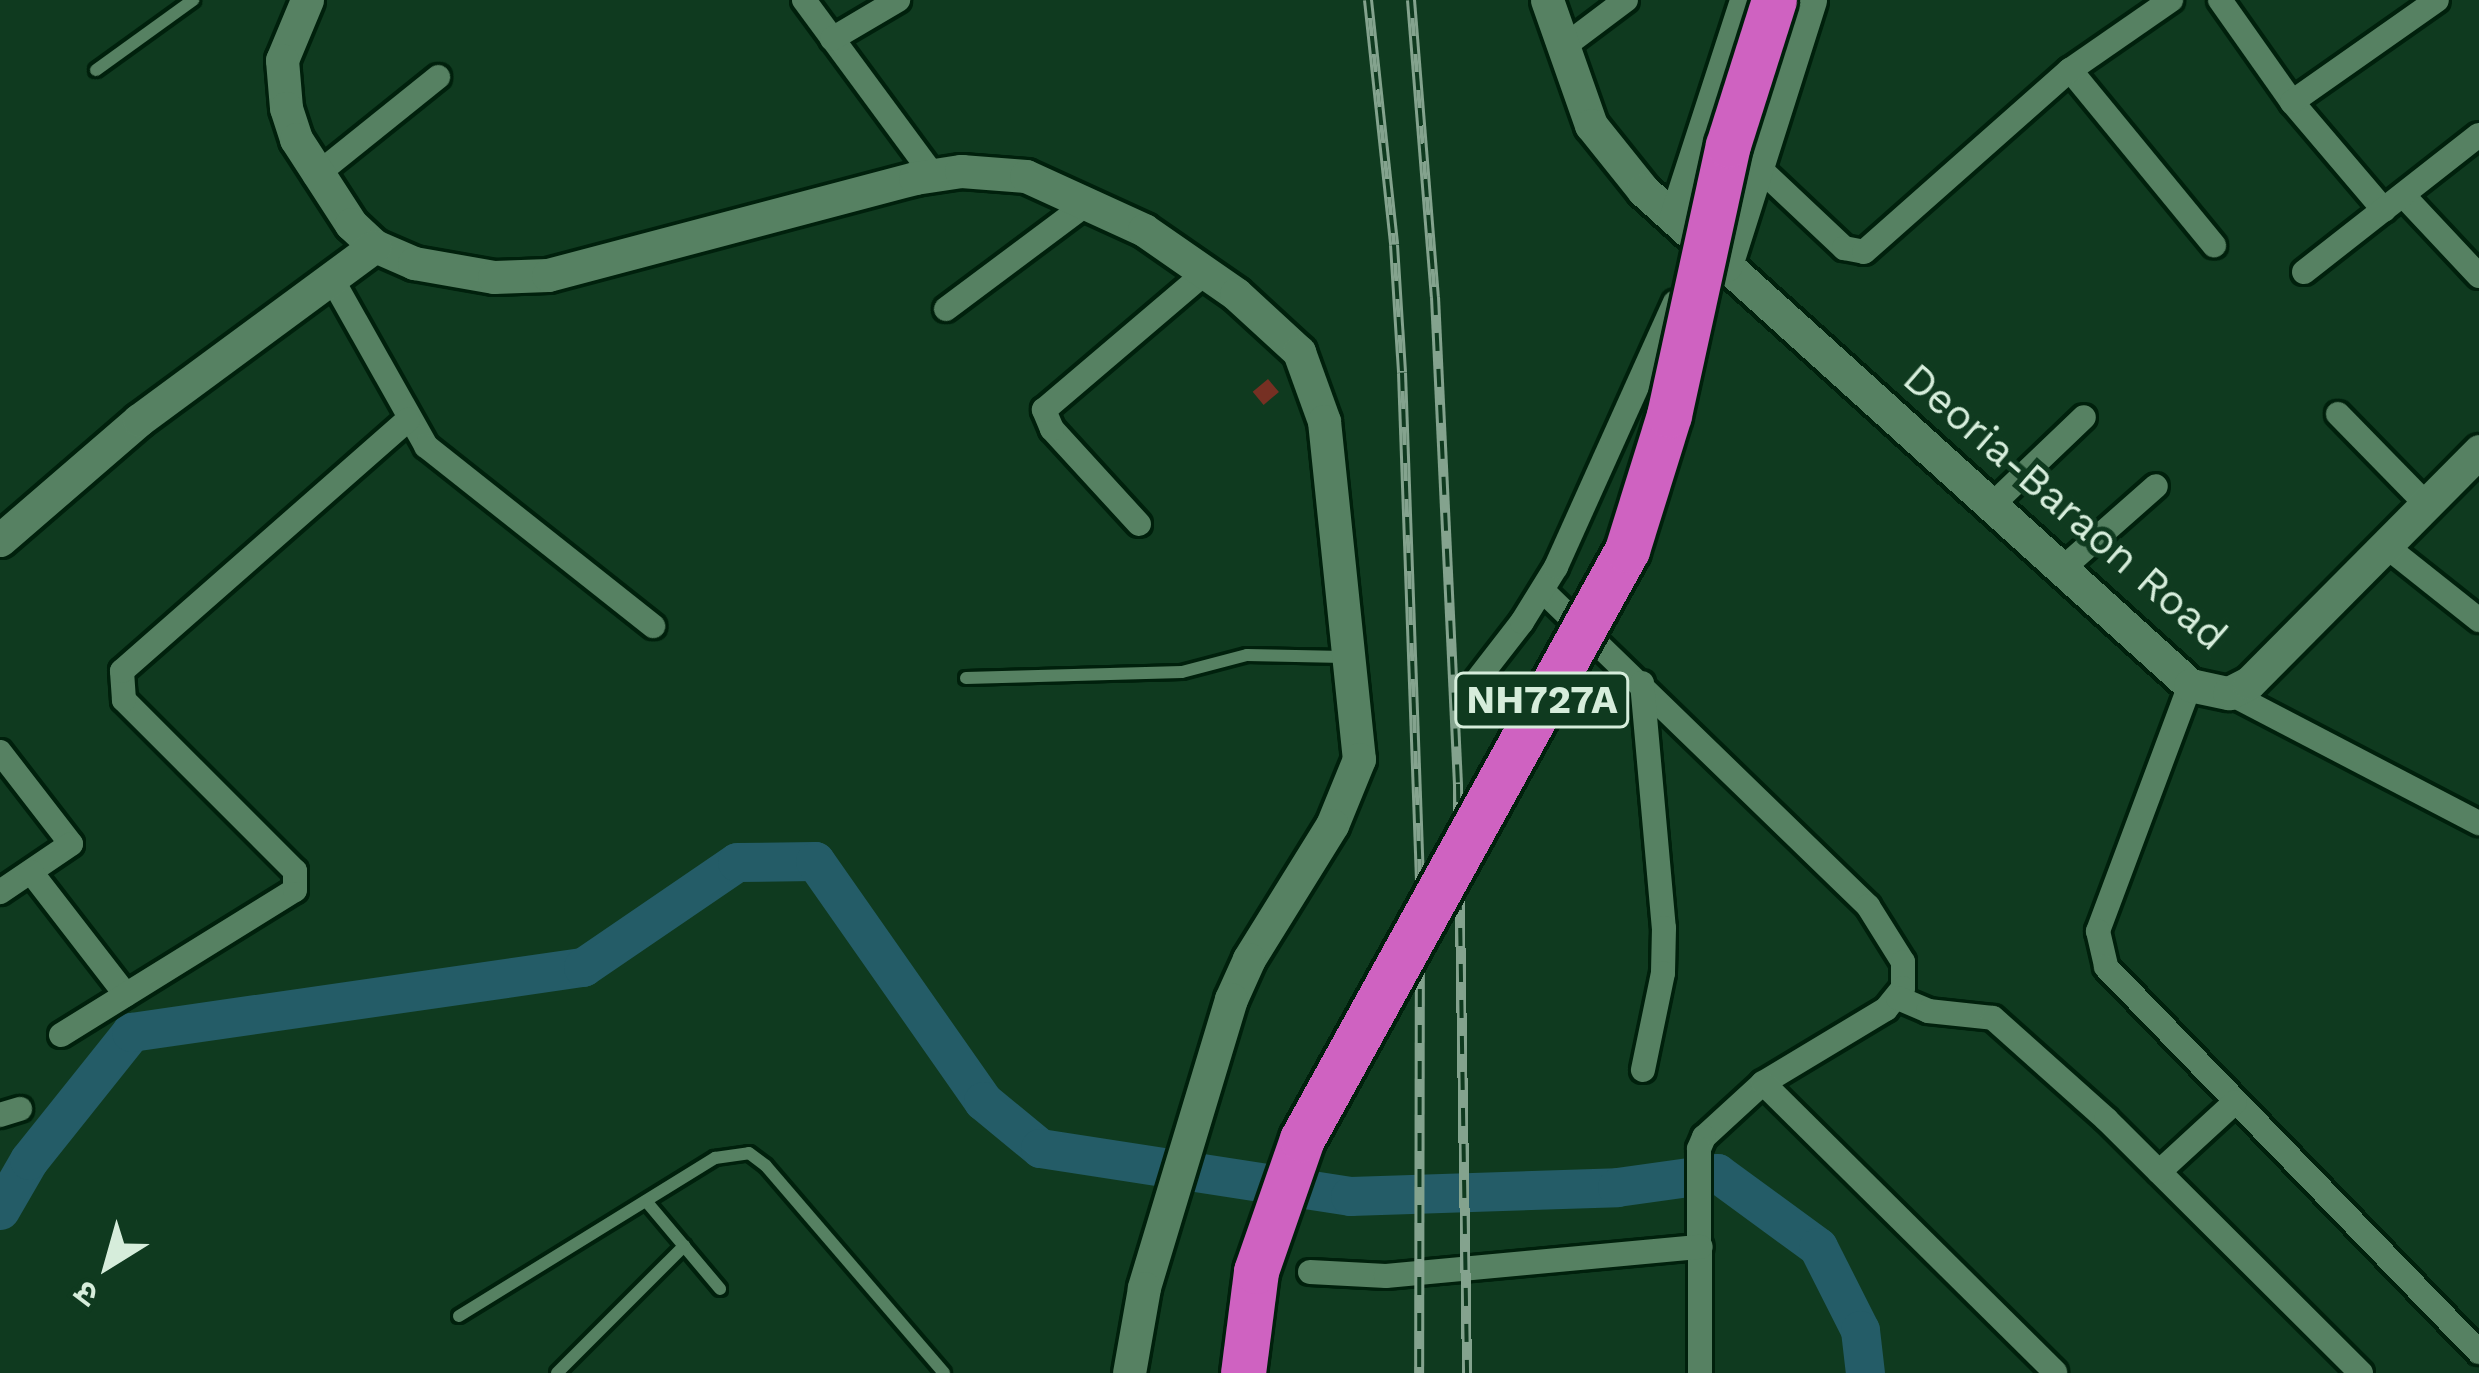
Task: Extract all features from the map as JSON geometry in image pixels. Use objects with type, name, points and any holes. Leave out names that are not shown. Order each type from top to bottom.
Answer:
[{"type":"highway","name":"NH727A","points":[[1243,1373],[1256,1271],[1302,1138],[1627,550],[1669,415],[1728,145],[1774,0]]},
{"type":"main road","points":[[307,0],[282,60],[286,108],[315,176],[351,224],[375,246],[454,272],[548,275],[933,176],[961,171],[1026,176],[1090,202],[1206,272],[1299,352],[1314,381],[1328,454],[1359,759],[1350,789],[1249,959],[1198,1094],[1144,1288],[1129,1373]]},
{"type":"main road","name":"Deoria-Baraon Road","points":[[1547,0],[1591,125],[1642,190],[2190,685],[2229,693],[2249,683],[2479,452]]},
{"type":"main road","points":[[1684,227],[1746,0]]},
{"type":"main road","points":[[1726,265],[1810,0]]},
{"type":"main road","points":[[0,540],[139,420],[375,246]]},
{"type":"street","points":[[804,0],[933,176]]},
{"type":"street","points":[[832,39],[898,0]]},
{"type":"street","points":[[1562,48],[1626,0]]},
{"type":"street","points":[[1757,166],[1844,248],[1864,252],[2070,70],[2171,0]]},
{"type":"street","points":[[2220,0],[2292,102],[2394,202],[2479,276]]},
{"type":"street","points":[[2292,102],[2437,0]]},
{"type":"street","points":[[2070,70],[2214,245]]},
{"type":"street","points":[[315,176],[438,77]]},
{"type":"street","points":[[2304,272],[2479,135]]},
{"type":"street","points":[[946,309],[1090,202]]},
{"type":"street","points":[[1470,689],[1543,591],[1660,342],[1684,227]]},
{"type":"street","points":[[1139,524],[1052,429],[1044,410],[1206,272]]},
{"type":"street","points":[[332,279],[408,420],[451,471],[653,626]]},
{"type":"street","points":[[2338,414],[2426,505]]},
{"type":"street","points":[[1992,505],[2084,417]]},
{"type":"street","points":[[61,1035],[284,898],[298,882],[295,871],[124,700],[122,671],[408,420]]},
{"type":"street","points":[[2062,569],[2156,486]]},
{"type":"street","points":[[2386,546],[2479,620]]},
{"type":"street","points":[[1543,591],[1868,906],[1903,962],[1898,998]]},
{"type":"street","points":[[1642,683],[1664,928],[1663,973],[1643,1070]]},
{"type":"street","points":[[2190,685],[2098,931],[2106,968],[2479,1352]]},
{"type":"street","points":[[2229,693],[2479,823]]},
{"type":"street","points":[[0,752],[70,840],[68,848],[0,892]]},
{"type":"street","points":[[31,872],[126,995]]},
{"type":"street","points":[[1700,1373],[1699,1166],[1710,1126],[1762,1083],[1898,998]]},
{"type":"street","points":[[1898,998],[1928,1011],[1994,1018],[2159,1172],[2361,1373]]},
{"type":"street","points":[[1762,1083],[2055,1372]]},
{"type":"street","points":[[2159,1172],[2235,1102]]},
{"type":"street","points":[[1310,1272],[1386,1276],[1701,1240]]},
{"type":"lane","points":[[96,70],[193,0]]},
{"type":"lane","points":[[966,677],[1181,672],[1247,655],[1352,657]]},
{"type":"lane","points":[[458,1316],[715,1158],[749,1153],[766,1166],[944,1373]]},
{"type":"lane","points":[[646,1201],[720,1289]]},
{"type":"lane","points":[[556,1373],[684,1246]]},
{"type":"building","points":[[1268,379],[1279,392],[1264,405],[1253,392]]},
{"type":"waterway","points":[[0,1210],[29,1160],[131,1032],[583,967],[737,862],[815,861],[983,1101],[1040,1148],[1350,1196],[1617,1187],[1717,1173],[1818,1247],[1860,1330],[1865,1373]]},
{"type":"railway","points":[[1368,0],[1394,245],[1402,373],[1420,881],[1419,1373]]},
{"type":"railway","points":[[1411,0],[1435,297],[1458,784],[1467,1373]]}]
